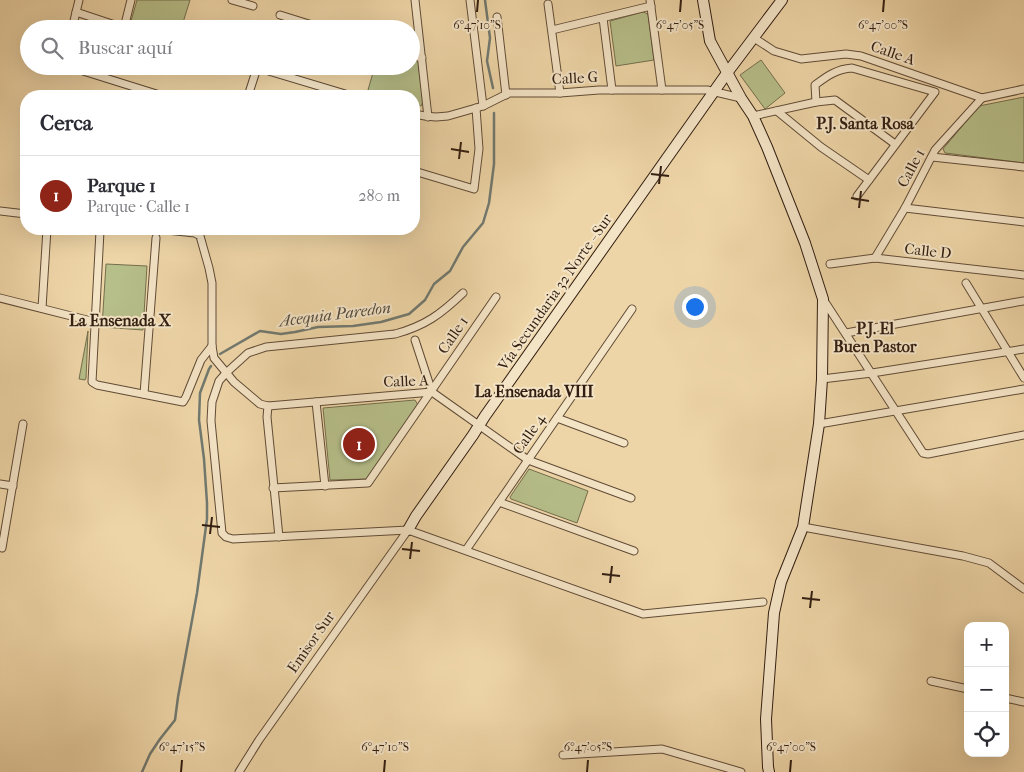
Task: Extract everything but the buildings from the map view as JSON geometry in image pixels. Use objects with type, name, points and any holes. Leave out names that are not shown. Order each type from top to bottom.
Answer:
[{"type":"street","points":[[74,20],[79,0]]},
{"type":"street","points":[[127,20],[131,0]]},
{"type":"street","points":[[232,0],[253,6]]},
{"type":"street","points":[[415,0],[417,20]]},
{"type":"street","points":[[420,173],[474,189],[479,150],[479,107],[470,0]]},
{"type":"street","points":[[704,0],[710,41],[767,147],[805,242],[823,299],[920,449],[923,453],[928,454],[1024,435]]},
{"type":"street","name":"Vía Secundaria 32 Norte - Sur","points":[[408,530],[485,416],[727,74],[782,0]]},
{"type":"street","points":[[552,30],[603,18],[651,3],[662,90]]},
{"type":"street","points":[[548,4],[560,93]]},
{"type":"street","points":[[76,12],[100,20]]},
{"type":"street","points":[[280,15],[296,20]]},
{"type":"street","points":[[497,17],[506,95]]},
{"type":"street","points":[[603,18],[612,90]]},
{"type":"street","name":"Calle A","points":[[754,38],[774,51],[801,58],[846,54],[861,56],[982,98]]},
{"type":"street","points":[[420,41],[428,116]]},
{"type":"street","points":[[816,102],[815,85],[829,74],[843,68],[852,68],[935,92],[857,196]]},
{"type":"street","points":[[96,75],[144,90]]},
{"type":"street","points":[[249,90],[252,75]]},
{"type":"street","points":[[281,75],[332,90]]},
{"type":"street","points":[[982,98],[1024,89]]},
{"type":"street","name":"Calle G","points":[[420,115],[448,116],[479,107],[509,93],[707,90],[741,98]]},
{"type":"street","name":"Calle 1","points":[[875,258],[935,150],[982,98]]},
{"type":"street","points":[[752,116],[834,100],[895,144]]},
{"type":"street","points":[[777,111],[821,147],[869,180]]},
{"type":"street","points":[[932,157],[1024,167]]},
{"type":"street","points":[[904,208],[1024,222]]},
{"type":"street","points":[[0,211],[20,213]]},
{"type":"street","points":[[42,308],[47,235]]},
{"type":"street","points":[[100,235],[92,382],[97,385],[183,402],[201,360],[212,346]]},
{"type":"street","points":[[198,235],[212,283],[212,346],[214,358],[234,382],[260,404],[268,406],[267,417],[279,537]]},
{"type":"street","points":[[144,394],[156,238]]},
{"type":"street","name":"Calle D","points":[[830,264],[875,258],[1024,275]]},
{"type":"street","points":[[966,283],[1024,378]]},
{"type":"street","points":[[463,293],[444,311],[410,330],[395,334],[266,347],[248,353],[226,373],[219,381],[212,402],[211,421],[222,533],[226,537],[233,539],[408,530],[643,614],[763,602]]},
{"type":"street","name":"Calle 1","points":[[273,488],[368,483],[496,297]]},
{"type":"street","points":[[0,298],[95,322]]},
{"type":"street","points":[[769,772],[766,719],[774,613],[781,582],[803,528],[820,424],[823,299]]},
{"type":"street","points":[[846,333],[1023,302]]},
{"type":"street","name":"Calle 4","points":[[466,550],[632,309]]},
{"type":"street","points":[[415,340],[432,392]]},
{"type":"street","points":[[822,379],[872,374],[1024,349]]},
{"type":"street","points":[[820,424],[1024,389]]},
{"type":"street","name":"Calle A","points":[[268,406],[432,392],[528,460],[631,498]]},
{"type":"street","points":[[316,402],[325,486]]},
{"type":"street","points":[[557,418],[624,443]]},
{"type":"street","points":[[2,548],[23,424]]},
{"type":"street","points":[[0,484],[13,486]]},
{"type":"street","points":[[499,502],[634,551]]},
{"type":"street","points":[[803,528],[962,556],[989,563],[1024,589]]},
{"type":"street","name":"Emisor Sur","points":[[239,772],[258,740],[408,530]]},
{"type":"street","points":[[931,681],[964,688]]},
{"type":"street","points":[[1009,699],[1024,702]]},
{"type":"street","points":[[563,755],[662,749],[741,772]]},
{"type":"green space","points":[[137,0],[190,0],[184,20],[131,20]]},
{"type":"green space","points":[[643,12],[648,14],[654,60],[616,66],[610,21]]},
{"type":"green space","points":[[761,60],[785,93],[765,109],[740,75]]},
{"type":"green space","points":[[372,75],[420,75],[423,102],[420,106],[420,90],[368,90]]},
{"type":"green space","points":[[1024,97],[1024,163],[945,153],[943,149],[979,106]]},
{"type":"green space","points":[[106,264],[147,266],[143,330],[102,327]]},
{"type":"green space","points":[[88,331],[86,378],[85,380],[79,379]]},
{"type":"green space","points":[[415,400],[418,405],[367,479],[330,480],[323,408]]},
{"type":"green space","points":[[529,469],[588,491],[577,523],[511,499],[510,497]]},
{"type":"waterway","name":"Acequia Paredon","points":[[485,0],[490,38],[487,61],[493,88]]},
{"type":"waterway","name":"Acequia Paredon","points":[[220,354],[260,331],[281,334],[318,327],[353,326],[381,322],[409,314],[425,300],[434,284],[450,271],[463,247],[483,223],[489,203],[494,164],[494,113]]},
{"type":"waterway","name":"Acequia Paredon","points":[[142,772],[150,754],[175,720],[197,593],[207,519],[204,459],[199,420],[200,393],[211,366]]},
{"type":"place","name":"Parque 1","points":[[359,444]]},
{"type":"district","name":"P.J. Santa Rosa","points":[[865,123]]},
{"type":"district","name":"La Ensenada X","points":[[120,320]]},
{"type":"district","name":"P.J. El Buen Pastor","points":[[875,337]]},
{"type":"district","name":"La Ensenada VIII","points":[[534,391]]}]
